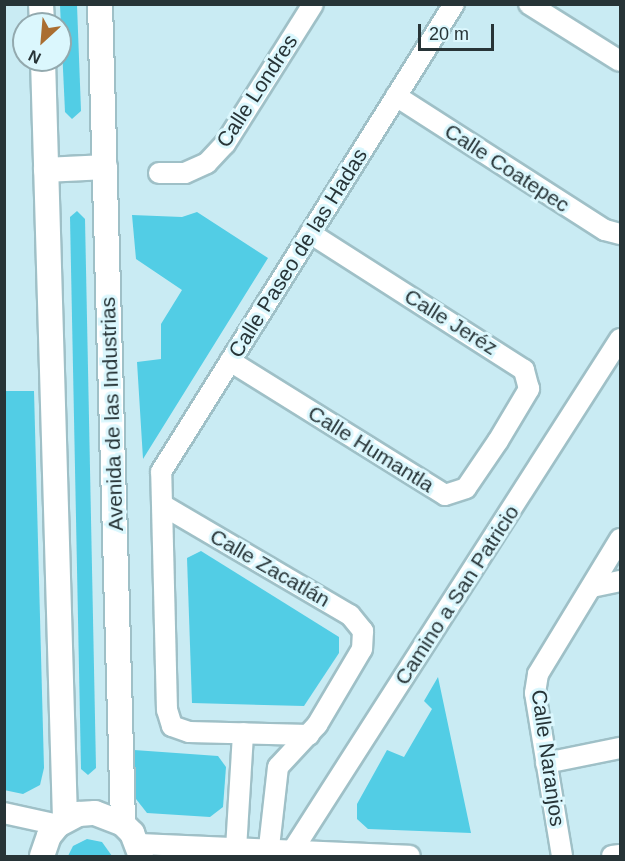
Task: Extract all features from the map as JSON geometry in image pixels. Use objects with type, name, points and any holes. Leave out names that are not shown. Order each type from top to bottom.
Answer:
[{"type":"street","name":"Avenida de las Industrias","points":[[100,4],[123,824]]},
{"type":"street","name":"Calle Londres","points":[[159,174],[185,173],[207,163],[225,144],[313,4]]},
{"type":"street","name":"Calle Paseo de las Hadas","points":[[243,733],[189,732],[172,726],[167,711],[162,466],[454,4]]},
{"type":"street","points":[[529,4],[621,61]]},
{"type":"street","points":[[42,856],[49,836],[62,823],[43,72]]},
{"type":"street","name":"Calle Coatepec","points":[[396,96],[605,230],[621,234]]},
{"type":"street","points":[[46,170],[105,167]]},
{"type":"street","name":"Calle Jeréz","points":[[310,233],[524,370],[529,389],[498,441]]},
{"type":"street","name":"Camino a San Patricio","points":[[291,854],[621,339]]},
{"type":"street","name":"Calle Humantla","points":[[230,361],[445,495],[466,488],[498,441]]},
{"type":"street","name":"Calle Zacatlán","points":[[164,506],[359,622],[365,640],[309,735]]},
{"type":"street","name":"Calle Naranjos","points":[[562,856],[535,693],[538,674],[621,539]]},
{"type":"street","points":[[592,587],[621,581]]},
{"type":"street","points":[[236,849],[243,733],[309,735]]},
{"type":"street","points":[[268,853],[278,767],[309,735]]},
{"type":"street","points":[[546,763],[621,748]]},
{"type":"street","points":[[4,813],[62,823],[95,813],[123,824],[140,850],[236,849],[291,854],[410,856]]},
{"type":"street","points":[[612,856],[621,855]]},
{"type":"shaded area","points":[[60,5],[77,5],[81,111],[72,119],[65,112],[63,72],[72,72],[72,12],[60,12]]},
{"type":"shaded area","points":[[77,211],[85,219],[96,768],[88,775],[81,769],[70,217]]},
{"type":"shaded area","points":[[197,212],[268,258],[143,459],[137,362],[161,359],[161,324],[182,290],[136,259],[132,215],[182,217]]},
{"type":"shaded area","points":[[4,391],[34,391],[44,768],[40,785],[23,794],[4,790]]},
{"type":"shaded area","points":[[201,551],[339,637],[339,653],[304,706],[192,703],[187,558]]},
{"type":"shaded area","points":[[438,677],[471,833],[368,829],[357,819],[357,804],[387,750],[404,757],[432,709],[424,701]]},
{"type":"shaded area","points":[[134,750],[218,756],[226,767],[223,807],[210,817],[147,813],[136,799]]},
{"type":"shaded area","points":[[87,839],[102,842],[112,856],[68,856],[73,846]]}]
